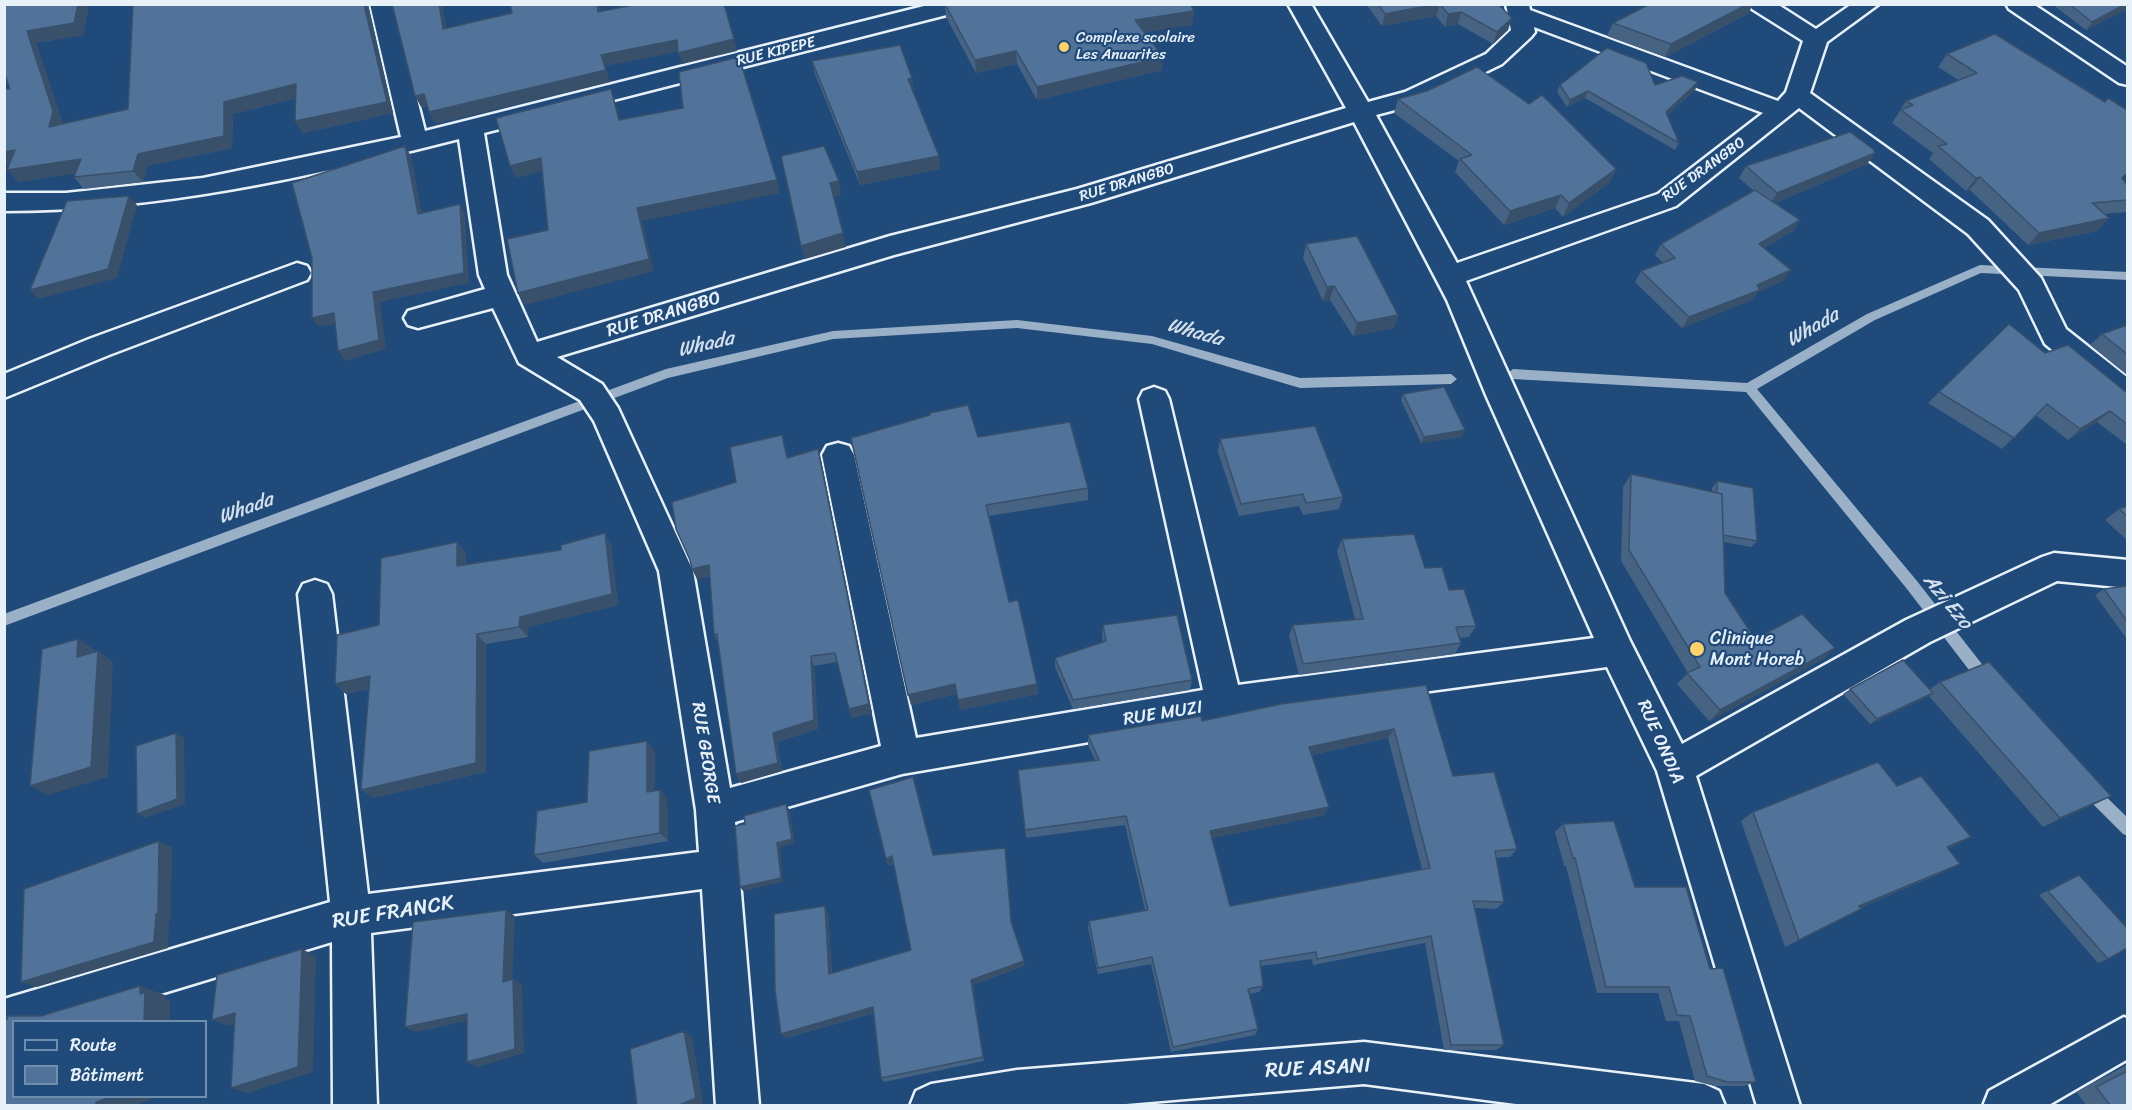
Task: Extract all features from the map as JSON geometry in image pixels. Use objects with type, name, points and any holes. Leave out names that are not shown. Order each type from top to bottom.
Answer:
[{"type":"street","points":[[381,4],[415,142]]},
{"type":"street","name":"RUE KIPEPE","points":[[4,202],[66,202],[203,187],[415,142],[962,4]]},
{"type":"street","name":"RUE ONDIA","points":[[1299,4],[1362,111],[1450,276],[1617,650],[1675,768],[1779,1106]]},
{"type":"street","points":[[1760,4],[1816,39]]},
{"type":"street","points":[[1790,103],[1816,39],[1868,4]]},
{"type":"street","points":[[2017,4],[2127,78]]},
{"type":"street","points":[[1518,9],[1790,103],[1978,227],[2031,285],[2055,336],[2127,395]]},
{"type":"street","name":"RUE DRANGBO","points":[[529,355],[879,250],[1082,197],[1362,111],[1413,98],[1494,59],[1523,32],[1518,9]]},
{"type":"street","name":"RUE DRANGBO","points":[[1450,276],[1667,200],[1790,103]]},
{"type":"street","points":[[470,127],[493,275],[529,355]]},
{"type":"street","points":[[4,387],[99,347],[297,273]]},
{"type":"street","points":[[418,318],[502,296]]},
{"type":"street","name":"RUE GEORGE","points":[[529,355],[599,404],[676,571],[714,810],[738,1106]]},
{"type":"street","points":[[1154,399],[1224,703]]},
{"type":"street","points":[[838,455],[902,757]]},
{"type":"street","points":[[1675,768],[1918,631],[2054,567],[2127,574]]},
{"type":"street","points":[[315,594],[351,916],[355,1106]]},
{"type":"street","name":"RUE MUZI","points":[[714,810],[902,757],[1224,703],[1617,650]]},
{"type":"street","name":"RUE FRANCK","points":[[4,1020],[351,916],[720,868]]},
{"type":"street","points":[[2004,1106],[2124,1038]]},
{"type":"street","name":"RUE ASANI","points":[[931,1106],[1017,1091],[1364,1063],[1704,1106]]},
{"type":"building","points":[[4,4],[78,4],[74,23],[27,31],[53,111],[49,127],[128,109],[133,4],[364,4],[387,102],[295,121],[296,84],[224,102],[224,136],[138,154],[133,171],[74,177],[81,159],[7,170],[15,150],[4,152],[4,89],[10,89],[4,72]]},
{"type":"building","points":[[392,4],[439,4],[443,29],[512,13],[510,4],[597,4],[598,12],[637,4],[724,4],[734,39],[678,53],[677,40],[601,55],[606,70],[429,112],[424,94],[415,96]]},
{"type":"building","points":[[945,4],[1190,4],[1194,11],[1135,20],[1163,57],[1037,87],[1016,51],[975,60]]},
{"type":"building","points":[[1378,4],[1437,4],[1385,14]]},
{"type":"building","points":[[1440,4],[1498,4],[1512,18],[1497,32],[1461,12],[1448,14]]},
{"type":"building","points":[[1650,4],[1748,4],[1671,44],[1613,23]]},
{"type":"building","points":[[2069,4],[2126,4],[2092,22]]},
{"type":"building","points":[[1995,34],[2105,102],[2108,98],[2127,110],[2127,173],[2122,178],[2127,185],[2127,200],[2092,203],[2109,218],[2039,233],[1980,177],[1976,178],[1938,146],[1947,144],[1901,110],[1913,105],[1906,101],[1977,73],[1947,54]]},
{"type":"building","points":[[900,45],[912,78],[908,79],[939,156],[857,172],[812,61]]},
{"type":"building","points":[[1607,48],[1646,63],[1655,85],[1682,76],[1698,82],[1666,112],[1679,143],[1588,91],[1570,100],[1560,85]]},
{"type":"building","points":[[739,57],[777,180],[637,208],[649,259],[518,293],[507,239],[548,230],[541,158],[510,166],[496,118],[611,89],[619,120],[683,108],[679,72]]},
{"type":"building","points":[[1477,67],[1529,104],[1542,95],[1616,169],[1569,203],[1561,195],[1510,211],[1460,159],[1472,155],[1398,99],[1427,91]]},
{"type":"building","points":[[1850,132],[1875,153],[1777,193],[1746,166]]},
{"type":"building","points":[[405,146],[418,214],[460,204],[464,273],[373,292],[379,340],[338,351],[334,313],[312,318],[312,258],[292,183]]},
{"type":"building","points":[[824,146],[839,181],[830,183],[843,233],[801,246],[781,156]]},
{"type":"building","points":[[1755,190],[1800,220],[1759,244],[1791,270],[1757,285],[1760,290],[1689,317],[1641,271],[1675,258],[1661,244]]},
{"type":"building","points":[[129,196],[108,269],[30,290],[67,201]]},
{"type":"building","points":[[1357,236],[1398,315],[1357,323],[1334,286],[1327,287],[1306,244]]},
{"type":"building","points":[[2009,324],[2045,353],[2068,345],[2127,393],[2127,424],[2110,411],[2080,429],[2047,404],[2014,438],[1939,392]]},
{"type":"building","points":[[2127,325],[2127,354],[2102,334]]},
{"type":"building","points":[[1444,387],[1465,430],[1424,437],[1403,394]]},
{"type":"building","points":[[968,405],[978,437],[1070,422],[1088,488],[986,505],[1009,602],[1018,600],[1037,684],[958,700],[955,684],[908,695],[851,438],[930,415],[930,413]]},
{"type":"building","points":[[1315,426],[1343,497],[1306,503],[1303,494],[1241,504],[1220,439]]},
{"type":"building","points":[[782,435],[787,458],[818,449],[869,704],[849,709],[835,653],[811,656],[814,720],[773,733],[778,763],[736,774],[717,634],[714,634],[709,565],[692,569],[676,529],[672,502],[736,482],[730,447]]},
{"type":"building","points":[[1631,474],[1722,494],[1725,593],[1755,639],[1802,614],[1835,648],[1720,710],[1687,673],[1700,667],[1629,550]]},
{"type":"building","points":[[1717,481],[1753,488],[1757,541],[1723,535],[1722,494],[1717,493]]},
{"type":"building","points":[[2127,506],[2127,516],[2119,509]]},
{"type":"building","points":[[605,533],[612,594],[520,617],[519,627],[477,634],[476,763],[361,790],[370,676],[335,684],[337,635],[379,625],[381,558],[457,542],[457,566],[561,550],[561,545]]},
{"type":"building","points":[[1414,534],[1425,568],[1442,567],[1449,590],[1464,589],[1476,626],[1456,627],[1461,643],[1303,664],[1293,625],[1363,619],[1342,539]]},
{"type":"building","points":[[2127,586],[2127,621],[2104,589]]},
{"type":"building","points":[[1177,615],[1192,680],[1073,700],[1055,658],[1106,641],[1103,625]]},
{"type":"building","points":[[78,639],[77,657],[98,651],[91,767],[30,786],[42,649]]},
{"type":"building","points":[[1903,660],[1933,693],[1877,719],[1850,689]]},
{"type":"building","points":[[1989,662],[2111,796],[2060,818],[1940,682]]},
{"type":"building","points":[[1426,685],[1453,776],[1494,772],[1517,849],[1495,851],[1504,902],[1473,901],[1504,1045],[1451,1045],[1431,936],[1317,959],[1316,952],[1260,961],[1263,986],[1248,989],[1258,1029],[1173,1047],[1152,957],[1098,968],[1089,921],[1148,910],[1126,816],[1025,830],[1018,770],[1099,760],[1088,735],[1201,716],[1202,721],[1281,704]],"holes":[[[1394,729],[1430,868],[1230,906],[1210,831],[1329,807],[1309,747]]]},
{"type":"building","points":[[176,733],[177,799],[137,814],[136,746]]},
{"type":"building","points":[[647,741],[647,792],[660,790],[660,833],[534,855],[537,811],[587,802],[589,751]]},
{"type":"building","points":[[1878,762],[1897,786],[1921,776],[1971,837],[1947,847],[1960,864],[1859,906],[1861,909],[1799,940],[1753,812]]},
{"type":"building","points":[[913,777],[933,855],[1005,848],[1011,921],[1024,961],[971,980],[983,1057],[881,1078],[873,1007],[781,1034],[775,990],[774,914],[825,906],[829,974],[911,950],[892,856],[886,859],[869,790]]},
{"type":"building","points":[[786,804],[792,839],[777,843],[781,878],[740,887],[735,826],[745,824],[744,816]]},
{"type":"building","points":[[1614,821],[1635,887],[1686,887],[1710,969],[1723,968],[1756,1082],[1727,1082],[1707,1076],[1690,1016],[1677,1015],[1669,987],[1606,987],[1575,858],[1573,858],[1563,824]]},
{"type":"building","points":[[159,841],[158,913],[156,914],[154,942],[21,982],[24,889]]},
{"type":"building","points":[[2079,875],[2127,928],[2127,948],[2108,959],[2048,891]]},
{"type":"building","points":[[506,910],[503,982],[513,979],[515,1049],[467,1062],[467,1014],[405,1027],[413,922]]},
{"type":"building","points":[[302,949],[298,1067],[231,1088],[235,1013],[212,1020],[217,975]]},
{"type":"building","points":[[140,986],[140,994],[145,992],[144,1020],[12,1020],[12,1098],[108,1098],[96,1102],[96,1106],[4,1106],[4,1020],[7,1016],[41,1016]]},
{"type":"building","points":[[684,1031],[696,1098],[677,1106],[637,1106],[630,1049]]},
{"type":"building","points":[[2127,1071],[2127,1106],[2111,1106],[2096,1087]]},
{"type":"waterway","name":"Whada","points":[[1749,388],[1871,317],[1980,269],[2128,276]]},
{"type":"waterway","name":"Whada","points":[[4,620],[666,374],[833,335],[1017,324],[1152,340],[1300,383],[1451,379]]},
{"type":"waterway","name":"Whada","points":[[1513,374],[1749,388]]},
{"type":"waterway","name":"Azi Ezo","points":[[1749,388],[1912,585],[1987,682]]},
{"type":"waterway","name":"Azi Ezo","points":[[2089,790],[2128,829]]},
{"type":"place","name":"Complexe scolaire Les Anuarites","points":[[1064,47]]},
{"type":"place","name":"Clinique Mont Horeb","points":[[1697,649]]}]
